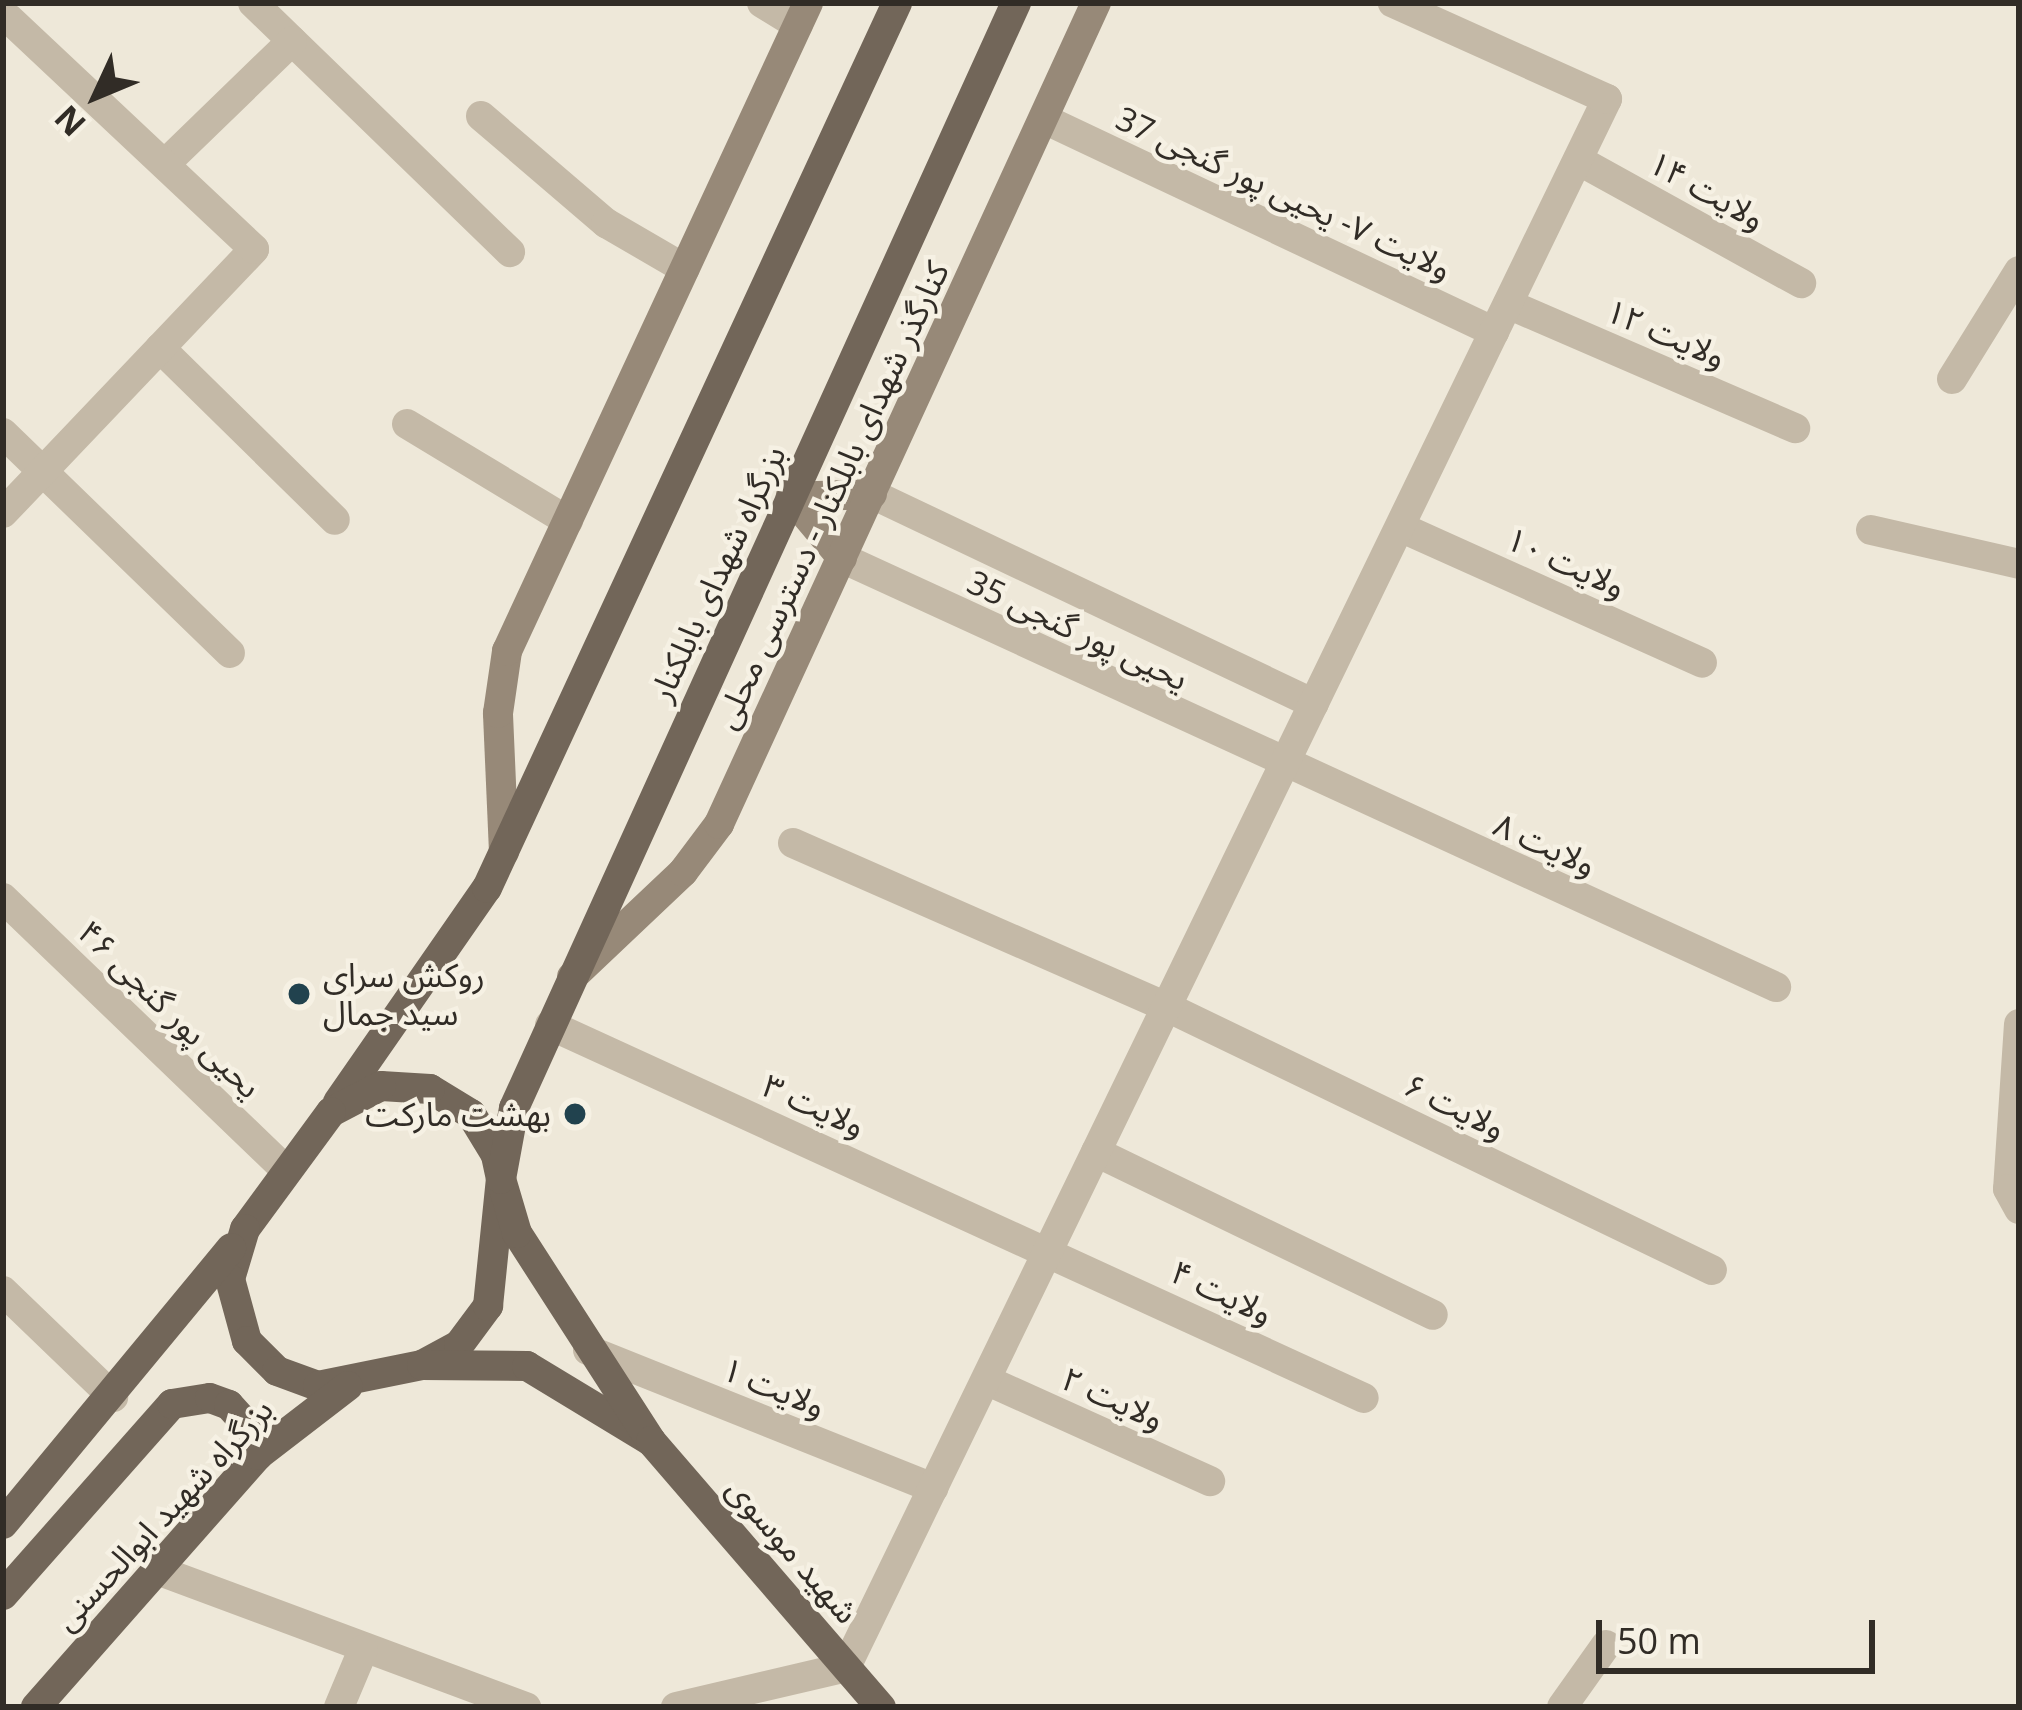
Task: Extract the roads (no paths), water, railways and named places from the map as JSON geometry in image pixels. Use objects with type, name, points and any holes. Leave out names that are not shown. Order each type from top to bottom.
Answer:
[{"type":"main road","points":[[3,1524],[113,1397],[245,1229],[446,956],[504,852],[897,3]]},
{"type":"main road","name":"بزرگراه شهدای بابلکنار","points":[[501,1179],[514,1108],[550,1025],[1016,3]]},
{"type":"main road","name":"کنارگذر شهدای بابلکنار - دسترسی محلی","points":[[572,977],[709,841],[1096,3]]},
{"type":"main road","points":[[504,852],[501,673],[803,14]]},
{"type":"main road","points":[[791,497],[872,494]]},
{"type":"main road","points":[[791,497],[842,558]]},
{"type":"main road","points":[[245,1229],[230,1279],[247,1341],[297,1380],[354,1383],[422,1365],[459,1345],[488,1306],[501,1179],[478,1124],[430,1089],[381,1086],[331,1112]]},
{"type":"main road","name":"شهید موسوی","points":[[501,1179],[518,1233],[588,1350],[651,1441],[882,1703]]},
{"type":"main road","name":"شهید موسوی","points":[[422,1365],[527,1366],[651,1441]]},
{"type":"main road","name":"بزرگراه شهید ابوالحسنی","points":[[36,1707],[258,1455],[354,1383]]},
{"type":"main road","points":[[3,1595],[172,1404],[210,1398],[229,1405],[254,1432],[258,1455]]},
{"type":"street","points":[[253,3],[510,252]]},
{"type":"street","points":[[762,3],[803,14]]},
{"type":"street","points":[[676,1707],[846,1667],[1607,99],[1393,3]]},
{"type":"street","points":[[3,513],[254,249],[8,18]]},
{"type":"street","points":[[166,162],[292,41]]},
{"type":"street","points":[[481,116],[606,224],[685,269]]},
{"type":"street","name":"ولایت ۷- یحیی پور گنجی 37","points":[[1044,119],[1494,332]]},
{"type":"street","name":"ولایت ۱۴","points":[[1578,160],[1801,283]]},
{"type":"street","points":[[1952,379],[2019,271]]},
{"type":"street","name":"ولایت ۱۲","points":[[1508,304],[1795,428]]},
{"type":"street","points":[[160,348],[335,520]]},
{"type":"street","points":[[406,424],[568,521]]},
{"type":"street","points":[[3,433],[230,653]]},
{"type":"street","points":[[872,494],[1314,704]]},
{"type":"street","name":"ولایت ۱۰","points":[[1400,527],[1702,663]]},
{"type":"street","points":[[1871,530],[2019,564]]},
{"type":"street","name":"یحیی پور گنجی 35","points":[[842,558],[1284,766]]},
{"type":"street","name":"ولایت ۸","points":[[1284,766],[1776,987]]},
{"type":"street","name":"ولایت ۶","points":[[793,843],[1166,1007],[1712,1270]]},
{"type":"street","name":"یحیی پور گنجی ۴۶","points":[[3,898],[287,1172]]},
{"type":"street","points":[[2019,1024],[2008,1189],[2019,1208]]},
{"type":"street","name":"ولایت ۳","points":[[550,1025],[1048,1250]]},
{"type":"street","points":[[1096,1152],[1433,1315]]},
{"type":"street","name":"ولایت ۴","points":[[1048,1250],[1364,1398]]},
{"type":"street","points":[[3,1292],[113,1397]]},
{"type":"street","name":"ولایت ۱","points":[[588,1350],[933,1488]]},
{"type":"street","name":"ولایت ۲","points":[[986,1379],[1210,1481]]},
{"type":"street","points":[[157,1570],[526,1707]]},
{"type":"street","points":[[1562,1707],[1606,1645]]},
{"type":"street","points":[[339,1707],[363,1650]]},
{"type":"place","name":"روکش سرای سید جمال","points":[[299,994]]},
{"type":"place","name":"بهشت مارکت","points":[[575,1114]]}]
